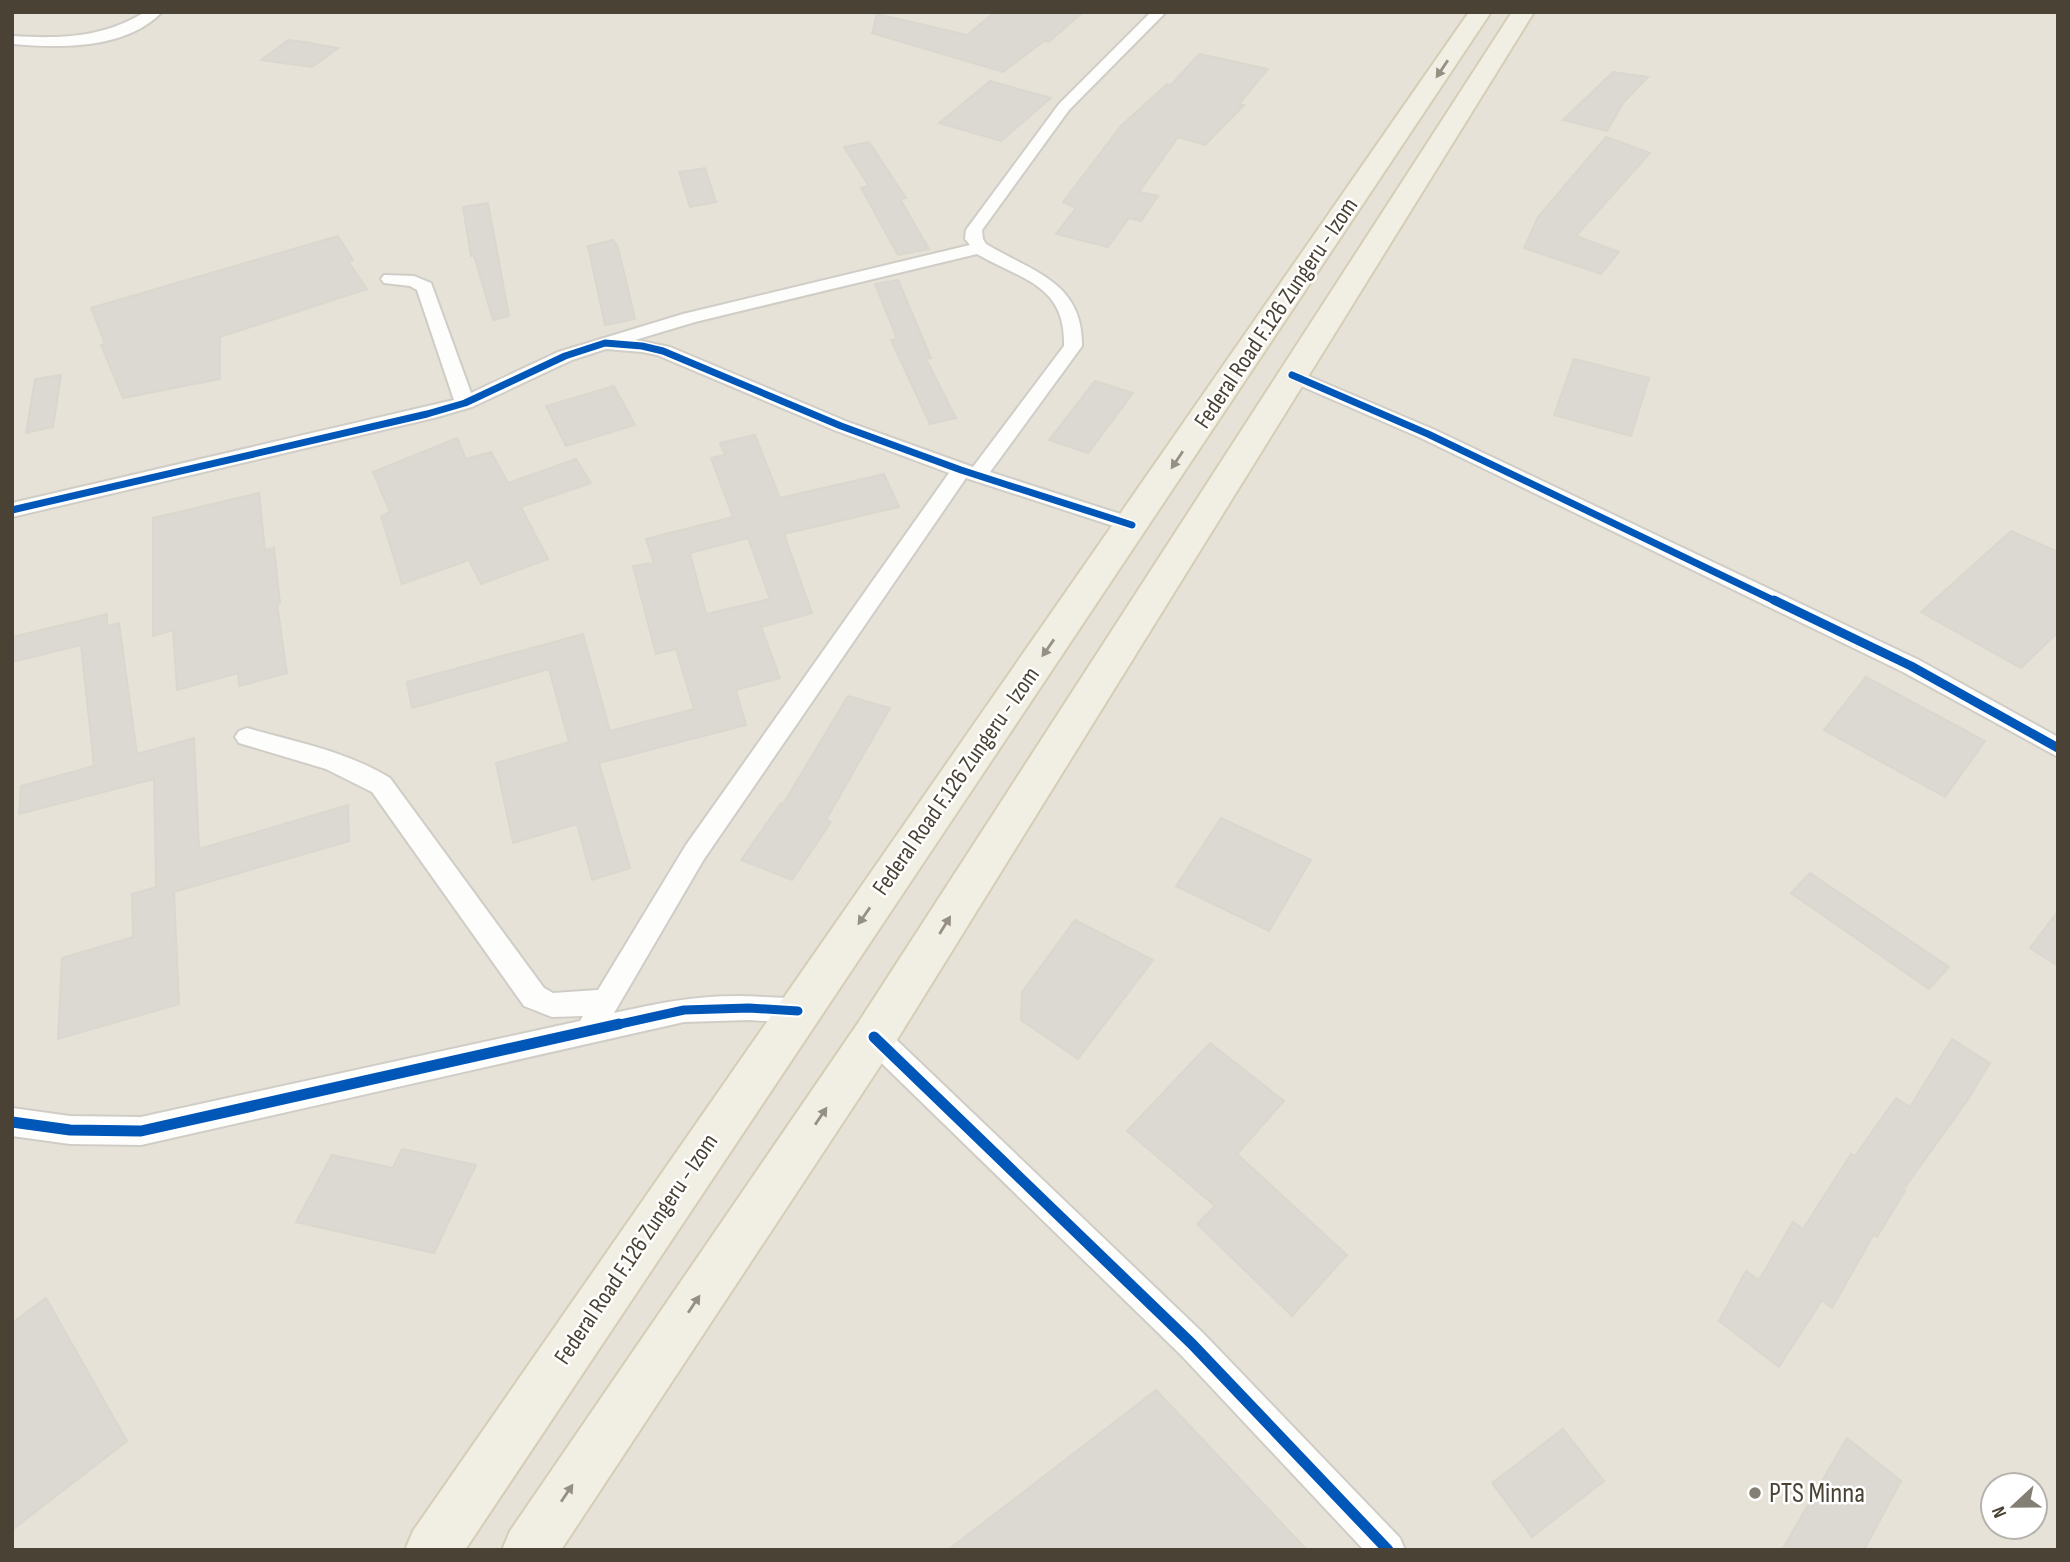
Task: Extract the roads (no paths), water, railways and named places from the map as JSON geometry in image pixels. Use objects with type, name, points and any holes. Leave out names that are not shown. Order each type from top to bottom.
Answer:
[{"type":"main road","name":"Federal Road F.126 Zungeru - Izom","points":[[432,1550],[1480,12]]},
{"type":"main road","name":"Federal Road F.126 Zungeru - Izom","points":[[529,1550],[874,1037],[1524,12]]},
{"type":"main road","points":[[1366,180],[1411,189]]},
{"type":"street","points":[[12,40],[43,43],[105,37],[131,29],[155,12]]},
{"type":"street","points":[[588,1032],[695,852],[969,473],[1073,346],[1076,330],[1069,309],[1044,281],[980,248],[974,239],[974,230],[1064,107],[1159,12]]},
{"type":"street","points":[[12,510],[465,403],[565,356],[688,318],[980,248]]},
{"type":"street","points":[[390,279],[414,281],[425,287],[465,403]]},
{"type":"street","points":[[605,343],[663,351],[841,426],[969,473],[1132,525]]},
{"type":"street","points":[[1293,375],[1453,445],[1911,666],[2058,748]]},
{"type":"street","points":[[247,737],[348,768],[367,775],[381,785],[534,997],[552,1005],[606,1002]]},
{"type":"street","points":[[12,1122],[70,1130],[141,1131],[684,1010],[750,1008],[798,1012]]},
{"type":"street","points":[[874,1037],[1192,1344],[1388,1550]]},
{"type":"place","name":"PTS Minna","points":[[1755,1493]]}]
